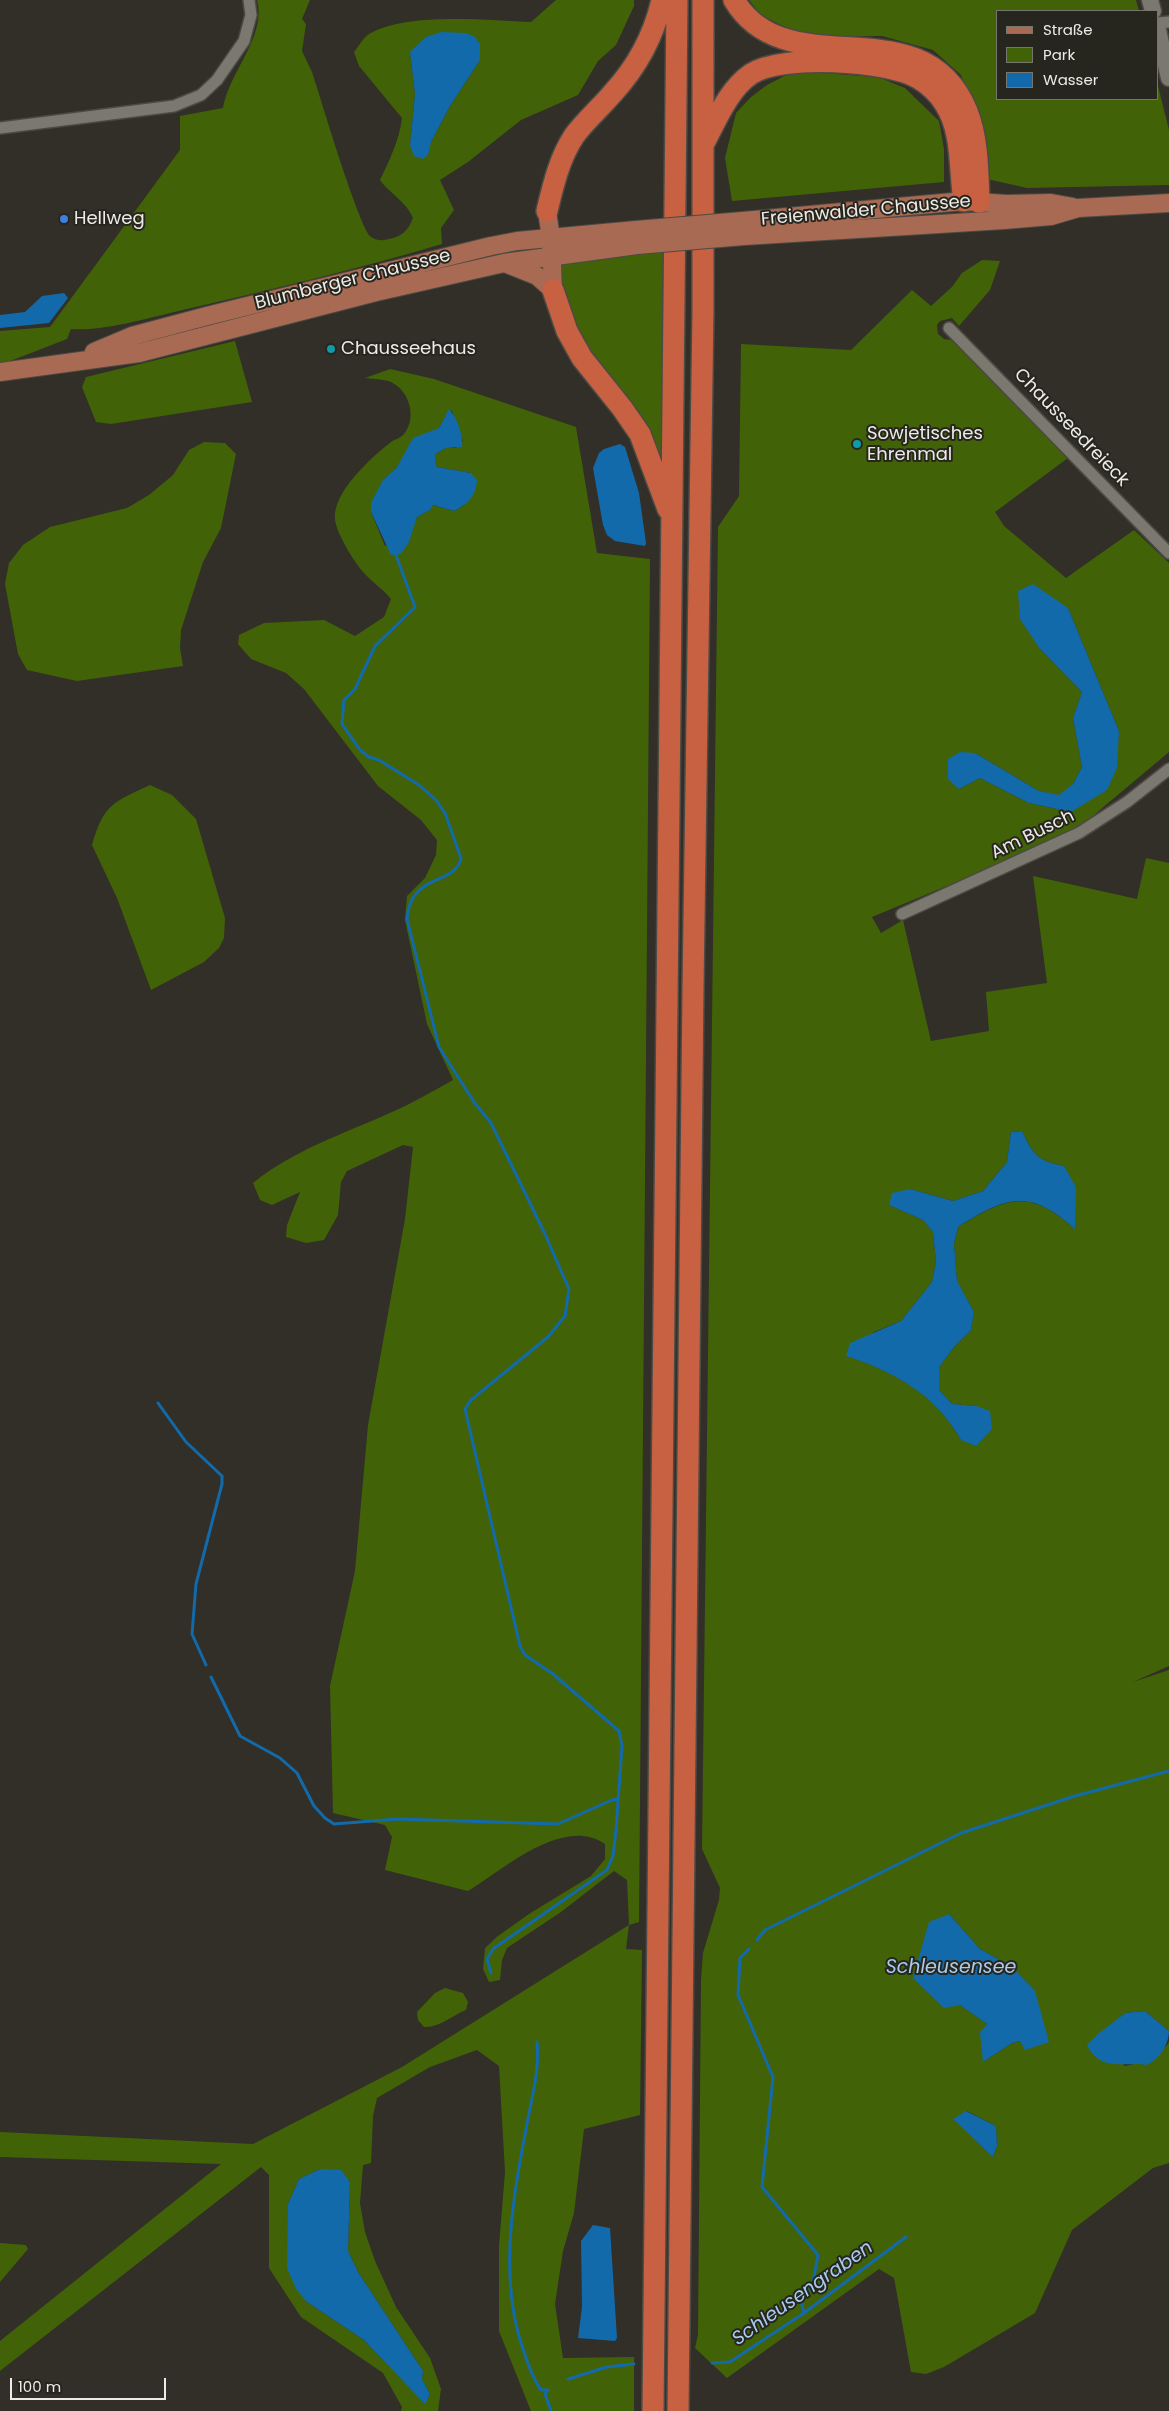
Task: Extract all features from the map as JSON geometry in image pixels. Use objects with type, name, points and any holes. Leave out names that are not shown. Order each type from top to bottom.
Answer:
[{"type":"highway","points":[[547,212],[556,173],[564,154],[574,136],[614,92],[641,55],[655,23],[662,0]]},
{"type":"highway","points":[[653,2411],[677,0]]},
{"type":"highway","points":[[678,2411],[690,1256],[703,310],[703,0]]},
{"type":"highway","points":[[734,0],[749,17],[772,35],[810,46],[898,52],[932,65],[959,96],[967,112],[974,134],[971,211]]},
{"type":"highway","points":[[703,145],[739,84],[752,73],[766,67],[790,62],[814,62],[890,68],[919,78],[936,92],[946,105],[957,136],[971,211]]},
{"type":"highway","points":[[553,290],[567,331],[582,358],[640,434],[672,523]]},
{"type":"main road","points":[[1159,34],[1169,78]]},
{"type":"main road","name":"Freienwalder Chaussee","points":[[637,238],[1051,203],[1078,208],[1169,203]]},
{"type":"main road","points":[[517,241],[536,226],[547,212]]},
{"type":"main road","points":[[547,212],[553,290]]},
{"type":"main road","name":"Blumberger Chaussee","points":[[77,360],[132,336],[197,318],[517,241],[551,246],[637,238]]},
{"type":"main road","name":"Blumberger Chaussee","points":[[0,372],[139,353],[353,298],[504,263],[551,246]]},
{"type":"main road","points":[[504,263],[537,276],[553,290]]},
{"type":"street","points":[[0,128],[174,106],[201,95],[217,80],[244,41],[251,15],[249,0]]},
{"type":"street","name":"Chausseedreieck","points":[[949,328],[1169,553]]},
{"type":"street","name":"Am Busch","points":[[902,914],[1080,833],[1121,806],[1169,769]]},
{"type":"green space","points":[[257,0],[310,0],[302,19],[306,24],[302,51],[312,72],[340,160],[365,228],[371,237],[382,240],[397,237],[403,233],[413,218],[402,202],[380,180],[391,157],[402,118],[359,66],[354,52],[369,34],[385,27],[425,20],[470,19],[531,22],[556,0],[634,0],[634,6],[616,45],[598,61],[578,95],[521,120],[468,162],[440,180],[454,210],[441,228],[442,244],[379,262],[145,319],[114,326],[71,329],[67,339],[0,365],[0,331],[50,327],[180,150],[180,116],[223,108],[232,81],[257,27],[259,14]],"holes":[[[410,52],[480,60],[450,106],[431,142],[410,145],[415,94]]]},
{"type":"green space","points":[[749,0],[1136,0],[1139,10],[996,10],[996,100],[1159,100],[1159,90],[1169,130],[1169,185],[1027,188],[987,179],[982,131],[961,75],[933,50],[882,36],[805,37],[761,15]]},
{"type":"green space","points":[[794,71],[878,77],[905,88],[939,121],[944,149],[944,182],[732,201],[725,158],[736,113],[751,97],[767,85]]},
{"type":"green space","points":[[664,251],[662,478],[569,326],[557,263]]},
{"type":"green space","points":[[982,260],[1000,261],[990,290],[959,326],[952,318],[940,321],[937,325],[938,334],[944,339],[951,340],[964,352],[1068,458],[995,512],[1004,526],[1066,578],[1134,530],[1169,563],[1169,752],[1070,835],[872,917],[881,933],[903,920],[931,1041],[989,1031],[986,992],[1047,983],[1033,876],[1137,899],[1146,858],[1169,863],[1169,1666],[1133,1682],[1169,1670],[1169,2031],[1145,2011],[1125,2013],[1115,2021],[1124,2066],[1149,2058],[1161,2051],[1169,2042],[1169,2163],[1153,2168],[1072,2230],[1035,2313],[944,2367],[926,2374],[911,2372],[894,2278],[879,2269],[727,2378],[695,2348],[698,2335],[701,1980],[703,1953],[719,1900],[720,1888],[702,1849],[718,527],[739,496],[741,344],[851,350],[912,290],[931,306],[952,287],[962,273]],"holes":[[[1068,608],[1119,731],[1071,812],[1029,803],[980,778],[959,789],[975,753],[1039,791],[1059,796],[1073,784],[1082,767],[1073,718],[1082,692],[1040,649]],[[1022,1131],[1037,1156],[1048,1162],[1064,1166],[1074,1228],[1044,1207],[1030,1202],[1017,1201],[990,1209],[958,1227],[954,1244],[957,1282],[974,1312],[971,1330],[954,1347],[939,1367],[939,1390],[952,1404],[976,1406],[961,1440],[939,1410],[913,1387],[882,1369],[847,1356],[874,1332],[901,1321],[932,1282],[936,1262],[933,1232],[923,1220],[889,1205],[910,1189],[953,1201],[983,1191],[1007,1162],[1011,1132]],[[949,1914],[980,1949],[1012,1967],[1020,2041],[1012,2043],[983,2062],[987,2024],[960,2005]],[[967,2111],[996,2126],[997,2146],[993,2157],[954,2119]]]},
{"type":"green space","points":[[235,341],[252,402],[111,424],[96,422],[82,387],[86,377]]},
{"type":"green space","points":[[390,369],[434,379],[576,427],[597,553],[650,559],[639,1922],[629,1925],[627,1880],[614,1871],[561,1912],[507,1948],[502,1960],[500,1980],[489,1982],[483,1969],[485,1948],[498,1936],[529,1914],[591,1876],[605,1859],[605,1844],[588,1837],[571,1836],[552,1841],[516,1859],[468,1891],[385,1870],[392,1837],[385,1825],[333,1813],[330,1686],[355,1571],[368,1425],[405,1219],[413,1147],[403,1145],[347,1171],[341,1182],[338,1215],[324,1240],[306,1243],[286,1237],[287,1225],[300,1192],[272,1205],[260,1200],[253,1183],[303,1151],[400,1108],[453,1080],[427,1024],[405,920],[407,896],[425,878],[436,855],[437,840],[421,820],[378,786],[304,689],[286,673],[251,659],[238,644],[239,635],[264,623],[324,620],[355,636],[384,617],[391,599],[364,573],[351,555],[336,526],[336,509],[346,487],[364,466],[391,442],[404,434],[408,428],[411,413],[407,398],[398,386],[388,381],[365,378]],"holes":[[[449,410],[452,411],[463,441],[456,448],[446,448],[435,454],[435,462],[437,467],[471,473],[463,506],[454,511],[432,505],[430,510],[417,517],[413,527],[385,546],[371,512],[383,480],[397,467],[405,455],[430,432],[439,428]]]},
{"type":"green space","points":[[204,442],[225,443],[236,454],[221,528],[203,562],[181,630],[180,648],[183,666],[77,681],[27,670],[18,654],[5,584],[9,563],[23,545],[50,527],[127,508],[149,495],[173,475],[189,450]]},
{"type":"green space","points":[[150,785],[172,795],[196,819],[225,918],[224,938],[219,948],[204,962],[151,990],[117,898],[92,845],[96,831],[106,812],[119,800]]},
{"type":"green space","points":[[629,1925],[626,1949],[642,1950],[640,2115],[584,2129],[574,2213],[563,2251],[555,2304],[563,2358],[634,2357],[634,2411],[531,2411],[499,2331],[499,2246],[505,2172],[499,2066],[477,2050],[430,2067],[377,2098],[373,2116],[371,2163],[363,2165],[360,2203],[365,2232],[375,2261],[396,2307],[430,2358],[441,2389],[438,2411],[401,2411],[402,2407],[383,2373],[301,2317],[269,2268],[269,2175],[261,2167],[0,2371],[0,2341],[221,2164],[0,2157],[0,2132],[253,2144],[402,2067]],"holes":[[[320,2169],[350,2181],[348,2251],[358,2272],[423,2371],[422,2379],[430,2394],[425,2403],[364,2340],[307,2302],[288,2231],[288,2204],[299,2179]]]},
{"type":"green space","points":[[445,1988],[463,1993],[468,2002],[466,2010],[440,2023],[424,2027],[418,2020],[417,2012],[435,1993]]},
{"type":"green space","points":[[0,2243],[26,2245],[28,2249],[0,2282]]},
{"type":"water","points":[[441,32],[466,33],[475,37],[480,44],[480,60],[450,106],[431,142],[428,155],[423,159],[414,156],[410,145],[415,94],[410,52],[426,37]]},
{"type":"water","points":[[64,293],[68,298],[49,323],[0,328],[0,315],[25,312],[42,296]]},
{"type":"water","points":[[449,409],[459,427],[462,447],[446,448],[435,454],[435,462],[437,467],[471,473],[477,480],[475,491],[467,502],[454,511],[433,505],[430,510],[417,517],[409,542],[401,554],[391,555],[371,512],[371,503],[383,480],[397,467],[413,438],[439,428]]},
{"type":"water","points":[[620,444],[625,447],[639,493],[645,546],[615,541],[607,535],[603,525],[593,468],[599,453],[604,449]]},
{"type":"water","points":[[1033,584],[1068,608],[1119,731],[1117,768],[1107,790],[1071,812],[1029,803],[980,778],[959,789],[948,779],[948,759],[960,752],[975,753],[1039,791],[1059,795],[1073,784],[1082,767],[1073,718],[1082,692],[1040,649],[1020,619],[1018,591]]},
{"type":"water","points":[[1022,1131],[1037,1156],[1048,1162],[1064,1166],[1076,1187],[1075,1229],[1044,1207],[1031,1202],[1018,1201],[990,1208],[958,1227],[954,1244],[957,1281],[974,1312],[971,1330],[954,1347],[939,1367],[939,1390],[952,1404],[976,1406],[990,1411],[992,1429],[976,1446],[961,1440],[939,1410],[912,1387],[864,1362],[846,1356],[850,1343],[901,1321],[932,1282],[936,1262],[933,1232],[923,1220],[889,1205],[892,1193],[910,1189],[953,1201],[983,1191],[1007,1162],[1011,1132]]},
{"type":"water","name":"Schleusensee","points":[[949,1914],[980,1949],[1012,1967],[1035,1991],[1049,2042],[1025,2050],[1020,2041],[1012,2043],[983,2062],[980,2032],[987,2024],[960,2005],[944,2008],[913,1978],[929,1922]]},
{"type":"water","points":[[1145,2011],[1169,2031],[1165,2046],[1151,2063],[1146,2065],[1109,2063],[1097,2058],[1091,2052],[1087,2045],[1125,2013]]},
{"type":"water","points":[[966,2111],[996,2126],[997,2146],[993,2157],[953,2119]]},
{"type":"water","points":[[320,2169],[341,2170],[350,2182],[348,2251],[358,2272],[423,2371],[422,2379],[430,2394],[425,2404],[364,2340],[307,2302],[296,2289],[287,2268],[288,2204],[299,2179]]},
{"type":"water","points":[[593,2225],[610,2228],[617,2338],[615,2341],[578,2338],[582,2307],[581,2241]]},
{"type":"waterway","points":[[396,555],[415,607],[375,646],[355,689],[344,700],[342,724],[360,750],[419,785],[436,800],[445,813],[461,858],[457,867],[451,873],[424,886],[416,894],[410,904],[407,919],[439,1047],[474,1102],[491,1123],[545,1234],[569,1289],[565,1316],[548,1337],[471,1400],[465,1409],[520,1646],[525,1655],[553,1674],[619,1731],[622,1746],[613,1856],[607,1870],[493,1949],[487,1959],[491,1973]]},
{"type":"waterway","points":[[158,1403],[186,1442],[222,1476],[222,1484],[196,1584],[192,1634],[206,1665]]},
{"type":"waterway","points":[[211,1677],[240,1736],[280,1758],[297,1773],[314,1806],[325,1818],[334,1824],[398,1819],[558,1824],[618,1799]]},
{"type":"waterway","points":[[757,1940],[765,1930],[961,1833],[1075,1796],[1169,1771]]},
{"type":"waterway","points":[[749,1949],[740,1958],[738,1995],[773,2077],[762,2187],[818,2255],[812,2287],[801,2301],[804,2313]]},
{"type":"waterway","points":[[537,2042],[536,2075],[512,2214],[510,2271],[517,2327],[533,2377],[541,2390],[548,2390],[545,2394],[551,2411]]},
{"type":"waterway","name":"Schleusengraben","points":[[712,2363],[730,2362],[804,2313],[906,2237]]},
{"type":"waterway","name":"Schleusengraben","points":[[568,2379],[607,2367],[634,2364]]},
{"type":"place","name":"Hellweg","points":[[64,219]]},
{"type":"place","name":"Chausseehaus","points":[[331,349]]},
{"type":"place","name":"Sowjetisches Ehrenmal","points":[[857,444]]}]
